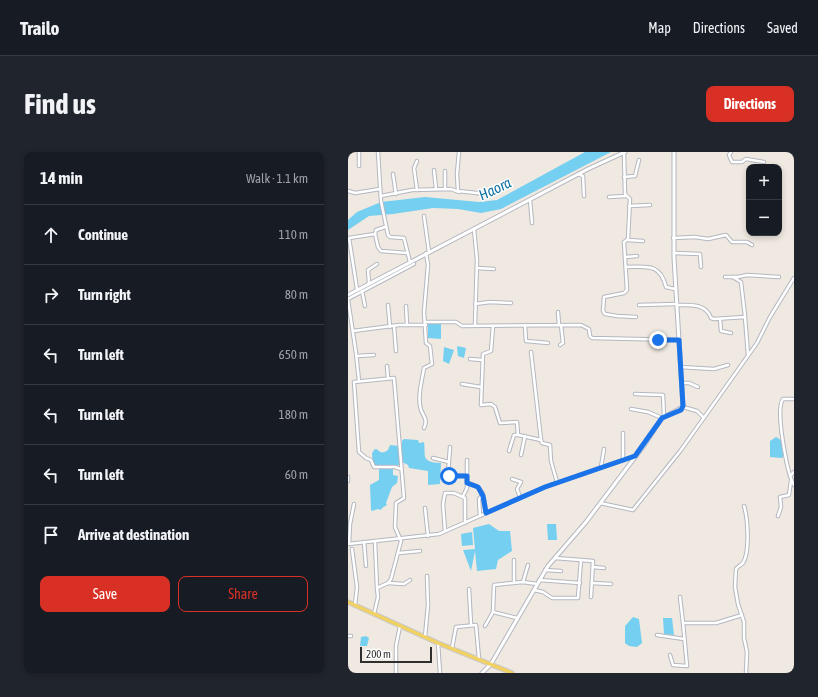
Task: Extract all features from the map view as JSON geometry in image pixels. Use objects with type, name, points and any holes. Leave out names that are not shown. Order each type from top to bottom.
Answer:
[{"type":"main road","points":[[348,602],[438,643],[512,673]]},
{"type":"street","points":[[358,152],[359,166]]},
{"type":"street","points":[[378,152],[383,218],[390,237],[401,236],[404,238],[410,262]]},
{"type":"street","points":[[459,152],[457,174],[457,189],[459,192]]},
{"type":"street","points":[[348,295],[578,174],[624,152],[626,196]]},
{"type":"street","points":[[482,673],[491,664],[545,570],[600,503],[663,417],[681,410],[683,407],[675,289],[674,152]]},
{"type":"street","points":[[731,152],[729,155],[732,162],[742,162],[746,159],[764,162]]},
{"type":"street","points":[[624,176],[635,176],[639,160]]},
{"type":"street","points":[[417,161],[414,168],[417,190]]},
{"type":"street","points":[[434,170],[436,189]]},
{"type":"street","points":[[445,171],[446,189]]},
{"type":"street","points":[[393,174],[396,194]]},
{"type":"street","points":[[578,174],[583,176],[584,196]]},
{"type":"street","points":[[348,191],[355,193],[380,189]]},
{"type":"street","points":[[381,196],[417,190],[436,189],[486,194]]},
{"type":"street","points":[[609,197],[630,197],[628,240]]},
{"type":"street","points":[[530,200],[532,223]]},
{"type":"street","points":[[629,206],[650,205]]},
{"type":"street","points":[[424,216],[428,252],[424,312],[426,324],[426,343],[430,346],[432,365],[424,368],[420,383],[421,409],[425,415],[426,422],[424,428]]},
{"type":"street","points":[[386,227],[376,230],[375,234],[378,247],[381,251],[407,253]]},
{"type":"street","points":[[474,229],[477,268],[475,325]]},
{"type":"street","points":[[357,289],[348,239],[375,234]]},
{"type":"street","points":[[674,238],[695,237],[708,239],[726,236],[732,242],[747,242],[752,245]]},
{"type":"street","points":[[636,317],[605,314],[603,311],[604,297],[626,292],[624,241],[644,241]]},
{"type":"street","points":[[674,254],[700,254],[701,267]]},
{"type":"street","points":[[625,256],[637,256]]},
{"type":"street","points":[[369,283],[368,270],[377,264]]},
{"type":"street","points":[[359,381],[357,356],[348,299],[414,264]]},
{"type":"street","points":[[626,267],[655,268],[661,274],[666,287],[675,289]]},
{"type":"street","points":[[477,268],[494,269]]},
{"type":"street","points":[[725,277],[747,275],[779,277]]},
{"type":"street","points":[[733,277],[741,282],[748,356]]},
{"type":"street","points":[[600,503],[633,510],[672,461],[748,356],[794,278]]},
{"type":"street","points":[[362,291],[365,306]]},
{"type":"street","points":[[475,304],[490,302],[511,303]]},
{"type":"street","points":[[639,305],[677,304],[701,307],[708,311],[711,318],[720,319],[745,317]]},
{"type":"street","points":[[388,305],[390,327]]},
{"type":"street","points":[[406,306],[407,325]]},
{"type":"street","points":[[558,312],[563,342],[560,345]]},
{"type":"street","points":[[720,319],[721,331],[731,333]]},
{"type":"street","points":[[353,331],[453,321],[458,322],[462,326],[584,325],[590,330],[591,338],[679,340]]},
{"type":"street","points":[[525,325],[526,341],[548,344]]},
{"type":"street","points":[[394,326],[396,351]]},
{"type":"street","points":[[493,326],[491,351],[483,353],[481,405],[491,404],[495,407],[500,423],[518,422],[518,435]]},
{"type":"street","points":[[531,352],[541,440]]},
{"type":"street","points":[[357,356],[374,355]]},
{"type":"street","points":[[470,359],[482,360]]},
{"type":"street","points":[[680,367],[714,369],[728,364]]},
{"type":"street","points":[[387,366],[388,378]]},
{"type":"street","points":[[388,583],[393,574],[399,553],[400,539],[394,524],[396,503],[404,498],[402,469],[394,380],[393,378],[388,378],[354,382],[359,452],[364,454],[366,458],[372,460],[374,467],[395,467],[402,469]]},
{"type":"street","points":[[682,383],[689,383],[698,387]]},
{"type":"street","points":[[462,384],[481,387]]},
{"type":"street","points":[[635,394],[662,394],[663,417]]},
{"type":"street","points":[[794,399],[783,399],[780,407],[783,442],[790,477],[794,485]]},
{"type":"street","points":[[683,407],[697,411],[704,418]]},
{"type":"street","points":[[631,409],[648,412],[663,417]]},
{"type":"street","points":[[623,433],[623,460]]},
{"type":"street","points":[[509,451],[514,435],[541,440],[542,443],[550,445],[552,461],[558,482]]},
{"type":"street","points":[[520,455],[525,436]]},
{"type":"street","points":[[450,447],[448,476],[467,476]]},
{"type":"street","points":[[601,467],[604,449]]},
{"type":"street","points":[[433,458],[449,462]]},
{"type":"street","points":[[354,504],[348,544],[428,536],[465,523],[558,482],[623,460],[634,458]]},
{"type":"street","points":[[462,496],[466,489],[467,483],[467,460]]},
{"type":"street","points":[[790,477],[794,472]]},
{"type":"street","points":[[512,478],[521,482],[517,489],[520,498]]},
{"type":"street","points":[[778,516],[781,509],[780,496],[789,495],[792,481]]},
{"type":"street","points":[[467,483],[477,486],[482,494],[486,513]]},
{"type":"street","points":[[445,531],[443,504],[444,494],[450,493],[462,496],[466,500],[465,523]]},
{"type":"street","points":[[480,516],[479,499],[482,494]]},
{"type":"street","points":[[744,506],[747,518],[746,551],[742,564],[736,569],[734,576],[738,604],[744,622],[744,638],[748,652],[746,673]]},
{"type":"street","points":[[425,508],[428,536]]},
{"type":"street","points":[[374,614],[378,598],[375,541]]},
{"type":"street","points":[[364,542],[366,566]]},
{"type":"street","points":[[352,549],[357,587],[355,605]]},
{"type":"street","points":[[399,553],[420,551]]},
{"type":"street","points":[[555,558],[593,561],[591,598]]},
{"type":"street","points":[[514,560],[514,583]]},
{"type":"street","points":[[533,590],[544,593],[550,598],[579,597],[581,560]]},
{"type":"street","points":[[524,582],[528,565]]},
{"type":"street","points":[[593,567],[604,568]]},
{"type":"street","points":[[545,570],[561,571]]},
{"type":"street","points":[[425,637],[428,605],[427,576]]},
{"type":"street","points":[[378,588],[388,583],[404,584],[410,580]]},
{"type":"street","points":[[485,626],[493,612],[493,586],[524,582],[580,583]]},
{"type":"street","points":[[592,584],[610,584]]},
{"type":"street","points":[[469,589],[471,624]]},
{"type":"street","points":[[670,655],[673,665],[687,666],[680,597]]},
{"type":"street","points":[[493,612],[517,618]]},
{"type":"street","points":[[682,622],[716,623],[742,615]]},
{"type":"street","points":[[452,648],[456,627],[471,624],[476,625],[478,627],[479,659]]},
{"type":"street","points":[[396,673],[396,646],[401,625]]},
{"type":"street","points":[[657,635],[684,638]]},
{"type":"street","points":[[438,643],[440,673]]},
{"type":"water","points":[[585,152],[611,152],[501,209],[481,213],[458,209],[433,208],[369,216],[348,230],[348,220],[357,212],[381,202],[425,197],[479,202],[497,200]]},
{"type":"water","points":[[428,324],[441,324],[441,339],[428,338]]},
{"type":"water","points":[[457,346],[466,348],[464,358],[458,356]]},
{"type":"water","points":[[444,347],[454,350],[449,364],[443,361]]},
{"type":"water","points":[[776,437],[781,440],[784,455],[782,458],[770,457],[770,441]]},
{"type":"water","points":[[404,439],[418,440],[419,443],[424,442],[425,457],[427,460],[441,463],[440,484],[428,485],[428,471],[409,468],[408,465],[402,462],[402,441]]},
{"type":"water","points":[[390,445],[399,446],[399,465],[373,466],[372,453],[375,449],[383,452],[388,450]]},
{"type":"water","points":[[379,468],[393,468],[393,475],[398,476],[397,483],[392,487],[386,503],[387,505],[381,510],[378,509],[372,511],[370,485],[379,480]]},
{"type":"water","points":[[489,524],[499,531],[510,531],[512,551],[498,560],[496,569],[477,571],[475,551],[471,571],[463,550],[475,549],[473,528]]},
{"type":"water","points":[[547,524],[556,524],[557,540],[548,540]]},
{"type":"water","points":[[472,532],[473,545],[462,546],[461,534]]},
{"type":"water","points":[[633,617],[639,619],[642,643],[637,647],[629,646],[625,643],[625,626]]},
{"type":"water","points":[[663,618],[672,618],[674,635],[664,634]]},
{"type":"water","points":[[366,636],[369,638],[367,646],[360,646],[361,637]]},
{"type":"route","points":[[449,476],[467,476],[467,483],[474,484],[480,489],[483,496],[486,513],[559,481],[635,456],[645,444],[662,418],[666,415],[681,410],[684,403],[680,369],[679,340],[658,340]]},
{"type":"water label","name":"Haora","points":[[495,189]]}]
